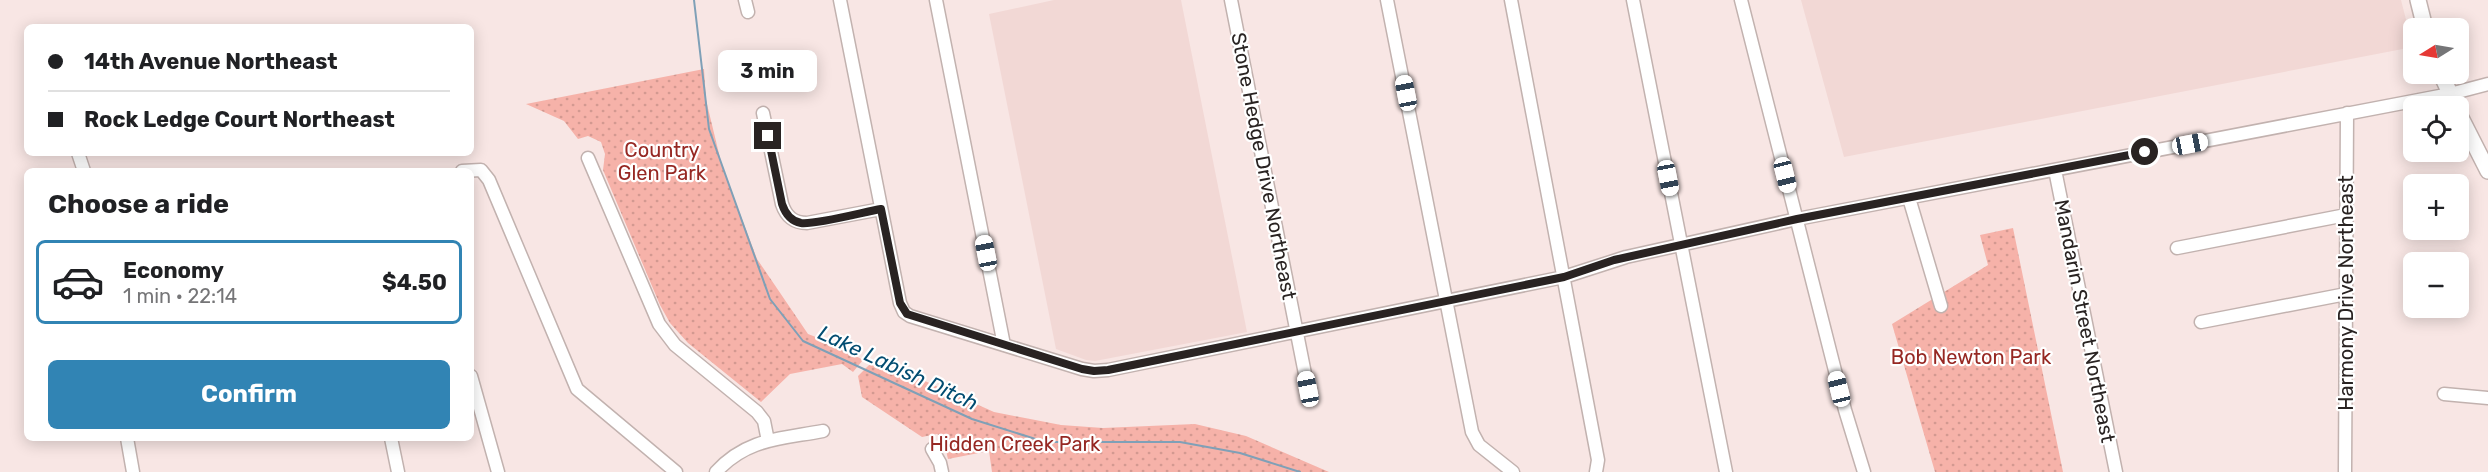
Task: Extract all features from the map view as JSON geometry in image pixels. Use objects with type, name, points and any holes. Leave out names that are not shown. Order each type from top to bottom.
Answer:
[{"type":"main road","points":[[2418,0],[2422,18]]},
{"type":"main road","points":[[2469,134],[2488,171]]},
{"type":"street","points":[[840,0],[900,303],[904,312],[1082,369],[1098,371],[1297,333],[1564,277],[1602,263],[1797,219],[2348,113],[2403,106]]},
{"type":"street","points":[[936,0],[1004,345]]},
{"type":"street","name":"Stone Hedge Drive Northeast","points":[[1231,0],[1308,389]]},
{"type":"street","points":[[1388,0],[1474,439],[1513,472]]},
{"type":"street","points":[[1511,0],[1598,460],[1596,472]]},
{"type":"street","points":[[1633,0],[1726,472]]},
{"type":"street","points":[[1741,0],[1845,410],[1864,472]]},
{"type":"street","points":[[2462,96],[2488,84]]},
{"type":"street","points":[[764,113],[782,204],[788,217],[799,223],[807,223],[881,209]]},
{"type":"street","name":"Harmony Drive Northeast","points":[[2345,472],[2348,113]]},
{"type":"street","points":[[588,158],[659,324],[675,345],[757,412],[764,421],[768,441]]},
{"type":"street","points":[[474,170],[481,170],[489,180],[577,389],[667,469]]},
{"type":"street","name":"Mandarin Street Northeast","points":[[2055,170],[2116,472]]},
{"type":"street","points":[[1910,198],[1941,306]]},
{"type":"street","points":[[2177,248],[2346,215]]},
{"type":"street","points":[[2201,322],[2346,294]]},
{"type":"street","points":[[474,387],[498,472]]},
{"type":"street","points":[[2444,394],[2488,398]]},
{"type":"street","points":[[716,472],[745,448],[768,441],[823,431]]},
{"type":"street","points":[[128,441],[132,472]]},
{"type":"street","points":[[392,441],[398,472]]},
{"type":"street","points":[[932,449],[942,472]]},
{"type":"shaded area","points":[[1054,0],[1181,0],[1247,332],[1095,361],[1056,349],[989,14]]},
{"type":"shaded area","points":[[1801,0],[2401,0],[2406,18],[2403,18],[2403,49],[1844,157]]},
{"type":"green space","name":"Country Glen Park","points":[[704,69],[706,100],[722,166],[757,259],[808,334],[834,344],[863,360],[853,372],[842,364],[790,374],[761,402],[688,343],[670,323],[660,305],[603,170],[605,154],[601,142],[588,136],[578,139],[564,121],[526,104]]},
{"type":"green space","name":"Bob Newton Park","points":[[2013,228],[2063,472],[1935,472],[1892,324],[1988,265],[1980,235]]},
{"type":"green space","name":"Hidden Creek Park","points":[[871,363],[916,377],[994,412],[1061,425],[1103,428],[1195,424],[1246,436],[1329,472],[992,472],[989,451],[948,459],[944,442],[940,436],[937,434],[922,437],[862,397],[858,376]]},
{"type":"waterway","name":"Lake Labish Ditch","points":[[694,0],[709,129],[770,299],[803,341],[972,419],[1045,442],[1180,442],[1240,453],[1300,472]]},
{"type":"route","points":[[768,136],[782,204],[788,217],[799,223],[807,223],[881,209],[900,303],[904,312],[1094,371],[1297,333],[1564,277],[1614,260],[1797,219],[2145,152]]}]
